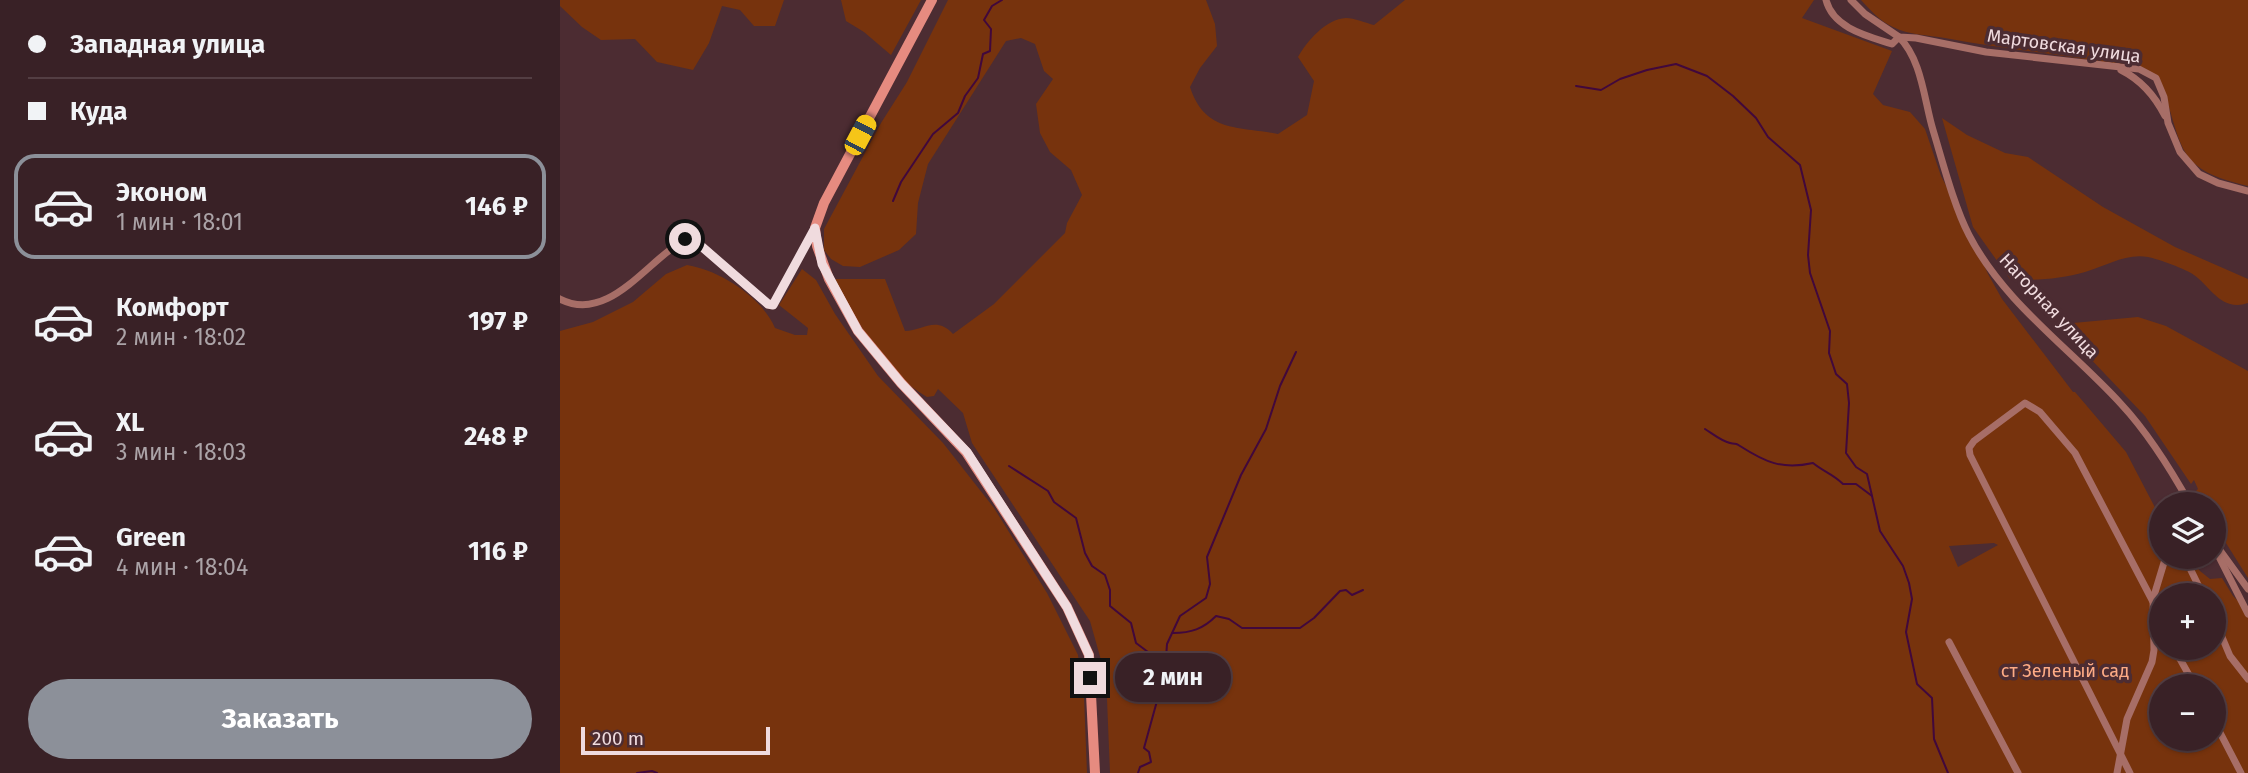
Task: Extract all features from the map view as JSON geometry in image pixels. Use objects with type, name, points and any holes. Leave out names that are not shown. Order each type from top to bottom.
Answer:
[{"type":"street","points":[[560,299],[570,304],[597,303],[628,285],[689,238],[768,304],[773,305],[932,0]]},
{"type":"street","points":[[1826,0],[1836,19],[1848,27],[1892,44],[1899,37],[1865,14],[1851,0]]},
{"type":"street","name":"Мартовская улица","points":[[1899,37],[1986,52],[2139,69],[2156,78],[2164,97],[2168,123],[2180,152],[2199,174],[2218,183],[2248,191]]},
{"type":"street","name":"Нагорная улица","points":[[1899,37],[1915,64],[1933,130],[1968,234],[1988,267],[2016,299],[2122,404],[2158,448],[2182,492]]},
{"type":"street","points":[[2117,68],[2143,85],[2159,104],[2168,123]]},
{"type":"street","points":[[815,228],[822,264],[858,331],[901,383],[967,452],[1067,607],[1089,655],[1095,773]]},
{"type":"street","points":[[2130,773],[1970,455],[1969,448],[1974,441],[2025,403],[2040,412],[2075,453],[2149,591]]},
{"type":"street","points":[[2226,561],[2248,589]]},
{"type":"street","points":[[2226,569],[2248,614]]},
{"type":"street","points":[[1949,642],[2018,773]]},
{"type":"street","points":[[2226,646],[2248,679]]},
{"type":"street","points":[[2117,773],[2127,719],[2152,660]]},
{"type":"street","points":[[2226,745],[2241,773]]},
{"type":"green space","points":[[560,0],[784,0],[775,26],[754,26],[740,10],[722,6],[709,43],[693,70],[657,62],[635,39],[601,40],[582,27],[560,6]]},
{"type":"green space","points":[[841,0],[921,0],[891,55],[846,21]]},
{"type":"green space","name":"ст Зеленый сад","points":[[948,0],[1206,0],[1215,24],[1217,46],[1190,87],[1196,102],[1204,113],[1225,125],[1278,134],[1307,115],[1314,81],[1298,57],[1306,44],[1324,27],[1339,19],[1349,18],[1374,25],[1405,0],[1814,0],[1802,18],[1892,51],[1873,94],[1883,105],[1910,112],[1925,129],[1941,176],[2002,299],[2073,392],[2126,452],[2149,496],[2149,569],[2198,569],[2210,579],[2222,578],[2225,583],[2149,583],[2149,660],[2226,660],[2226,585],[2248,611],[2248,773],[1110,773],[1107,699],[1101,660],[1090,621],[972,443],[963,413],[938,389],[934,396],[927,397],[898,374],[862,328],[835,279],[885,279],[905,331],[935,325],[947,328],[953,334],[994,304],[1065,233],[1067,223],[1082,195],[1071,170],[1050,152],[1040,133],[1036,104],[1053,79],[1044,71],[1035,44],[1021,38],[1006,41],[928,164],[918,203],[916,234],[899,250],[860,267],[843,266],[831,259],[824,250],[824,229],[881,123],[907,82]],"holes":[[[1994,543],[1998,545],[1958,567],[1949,546]]]},
{"type":"green space","points":[[1861,0],[2248,0],[2248,186],[2213,175],[2195,164],[2180,140],[2159,83],[2151,72],[2139,66],[2116,65],[1905,32],[1884,22]]},
{"type":"green space","points":[[1942,118],[1967,135],[2005,153],[2028,157],[2103,207],[2175,247],[2248,279],[2248,303],[2239,305],[2224,301],[2190,273],[2172,264],[2140,256],[2124,258],[2067,276],[2038,280],[2010,279],[1973,227]]},
{"type":"green space","points":[[687,265],[712,273],[738,287],[760,306],[775,328],[795,335],[807,335],[808,328],[779,305],[802,269],[816,280],[835,314],[878,376],[943,443],[994,508],[1047,593],[1078,655],[1084,697],[1087,773],[560,773],[560,331],[593,322],[633,302],[666,274]]},
{"type":"green space","points":[[2138,317],[2166,326],[2248,371],[2248,578],[2226,543],[2226,492],[2195,492],[2198,489],[2194,480],[2191,484],[2145,416],[2065,332],[2073,323]]},
{"type":"waterway","points":[[893,201],[901,182],[933,134],[958,113],[965,96],[978,78],[983,54],[990,51],[991,29],[984,20],[992,6],[1002,0]]},
{"type":"waterway","points":[[1576,86],[1601,90],[1620,79],[1676,64],[1707,76],[1733,96],[1756,118],[1768,137],[1800,165],[1811,210],[1808,255],[1810,273],[1830,331],[1829,353],[1836,374],[1847,384],[1849,403],[1846,453],[1856,467],[1867,474],[1880,531],[1903,566],[1909,583],[1912,599],[1906,632],[1917,684],[1932,698],[1934,739],[1948,773]]},
{"type":"waterway","points":[[1138,773],[1140,767],[1151,762],[1149,752],[1144,748],[1165,672],[1167,644],[1180,616],[1206,598],[1210,584],[1207,557],[1241,475],[1266,429],[1280,386],[1296,352]]},
{"type":"waterway","points":[[1705,429],[1723,441],[1737,444],[1774,463],[1792,466],[1813,463],[1843,484],[1856,484],[1872,496]]},
{"type":"waterway","points":[[1009,466],[1048,491],[1054,502],[1076,518],[1085,553],[1092,566],[1105,575],[1110,590],[1110,606],[1131,623],[1136,643],[1152,655],[1163,671]]},
{"type":"waterway","points":[[1173,633],[1196,629],[1216,616],[1229,619],[1242,628],[1300,628],[1314,618],[1340,591],[1346,590],[1352,595],[1363,590]]},
{"type":"waterway","points":[[637,773],[657,773]]},
{"type":"route","points":[[685,239],[693,239],[768,304],[773,305],[815,228],[822,264],[858,331],[901,383],[967,452],[1067,607],[1089,655],[1090,678]]}]
